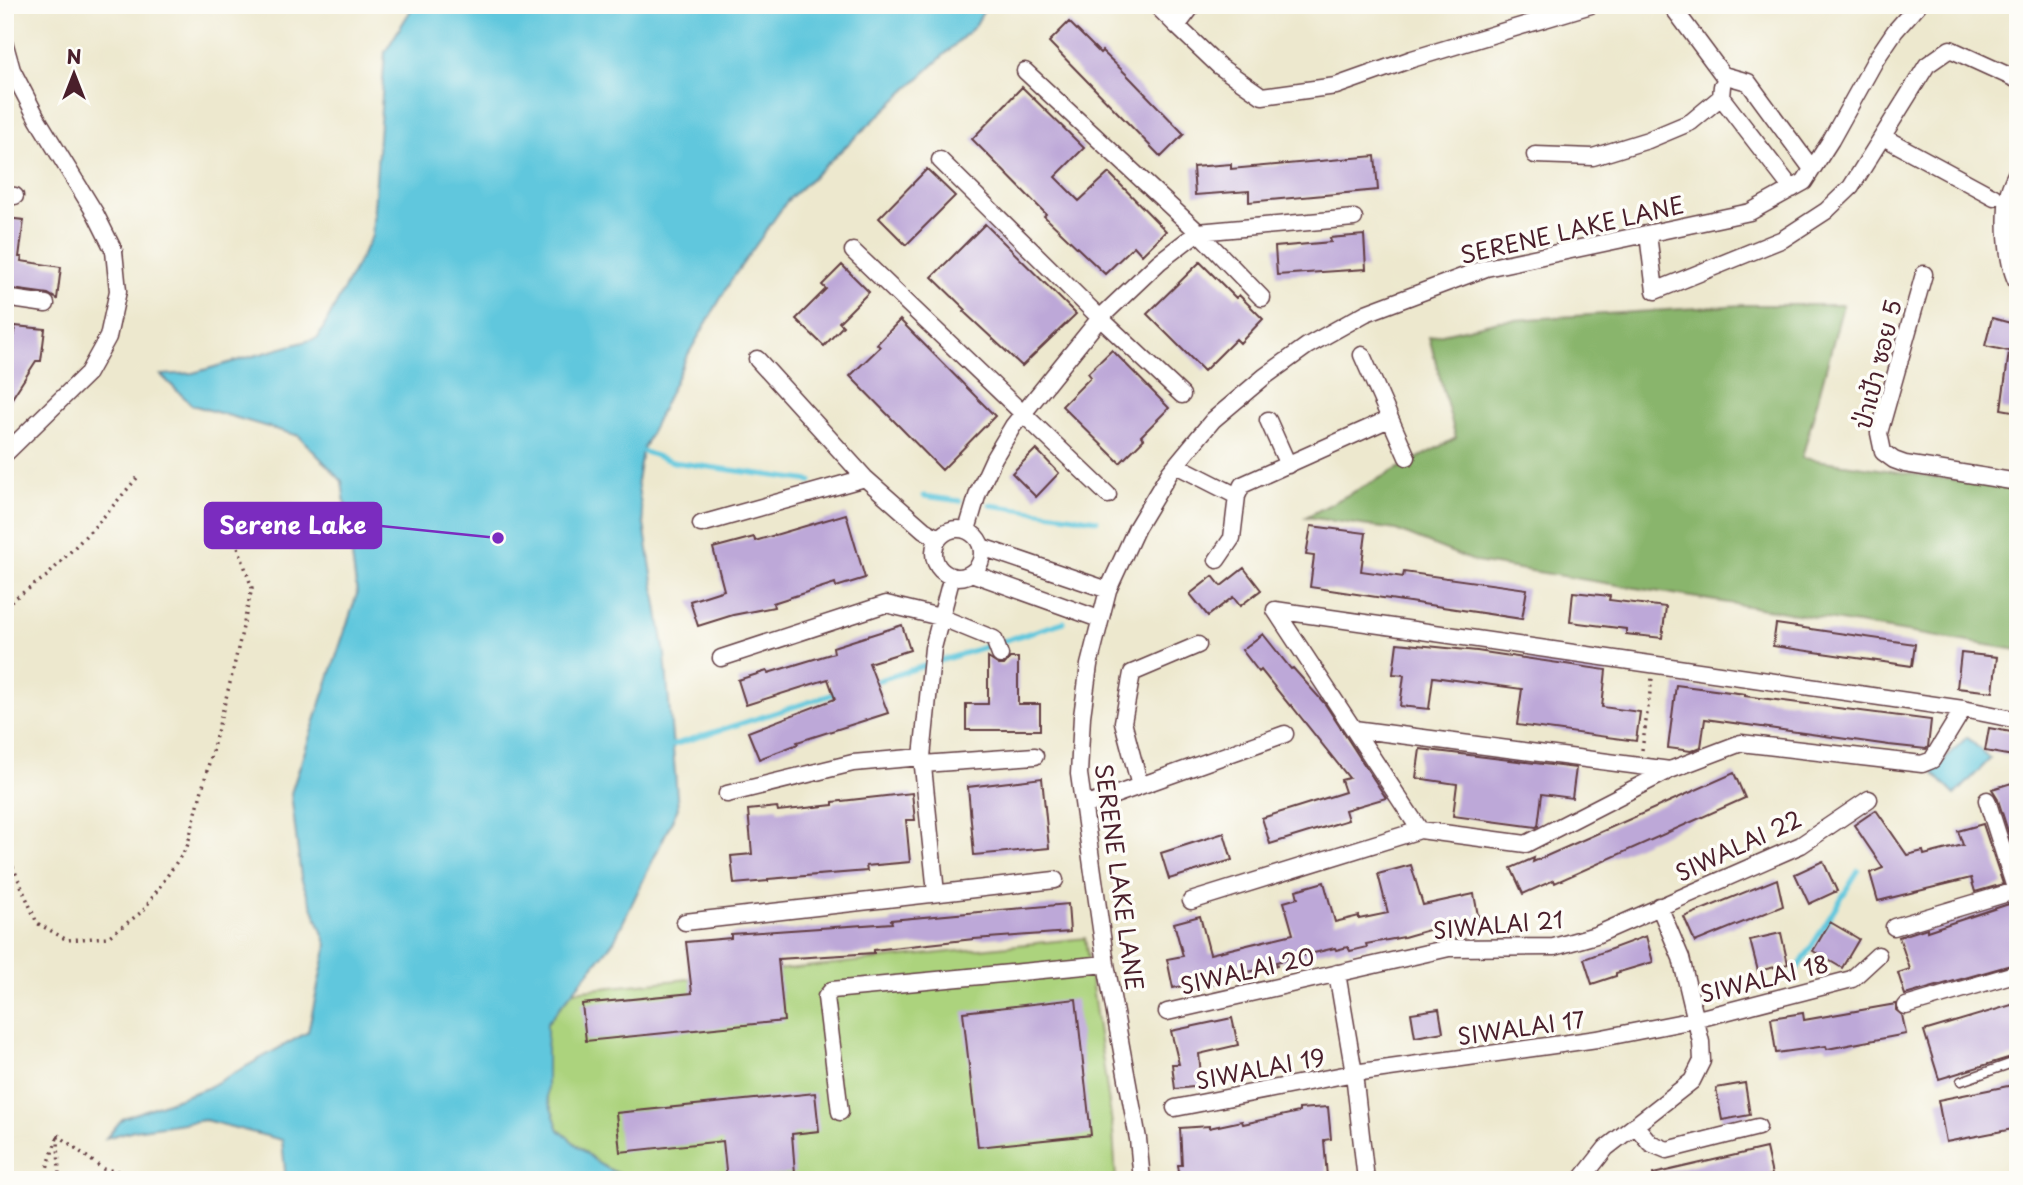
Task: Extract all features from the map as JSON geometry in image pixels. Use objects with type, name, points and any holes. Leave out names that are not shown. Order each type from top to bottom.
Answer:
[{"type":"street","points":[[1156,5],[1219,66],[1262,96],[1336,86],[1412,59],[1591,5]]},
{"type":"street","points":[[1177,26],[1193,5]]},
{"type":"street","points":[[1671,5],[1723,75],[1748,82],[1812,169]]},
{"type":"street","name":"SERENE LAKE LANE","points":[[1142,1180],[1138,1139],[1106,964],[1079,774],[1082,716],[1089,665],[1108,590],[1138,527],[1176,465],[1213,420],[1264,377],[1307,346],[1366,313],[1486,268],[1750,212],[1804,182],[1876,59],[1918,5]]},
{"type":"street","points":[[5,45],[12,70],[38,120],[95,213],[114,251],[118,292],[108,337],[88,373],[5,454]]},
{"type":"street","points":[[1648,234],[1655,291],[1783,239],[1826,211],[1851,187],[1927,65],[1950,49],[2018,80]]},
{"type":"street","points":[[1026,71],[1198,232],[1262,298]]},
{"type":"street","points":[[1723,75],[1721,97],[1792,189]]},
{"type":"street","points":[[1535,155],[1593,157],[1691,122],[1721,97]]},
{"type":"street","points":[[1883,136],[1994,197]]},
{"type":"street","points":[[940,160],[1182,395]]},
{"type":"street","points":[[2018,170],[2008,194],[2007,230],[2014,251],[2014,277],[2018,284]]},
{"type":"street","points":[[967,530],[978,493],[1013,426],[1100,318],[1159,262],[1198,232],[1354,218]]},
{"type":"street","points":[[853,251],[1108,495]]},
{"type":"street","name":"ป่าเป้า ซอย 5","points":[[1924,274],[1879,433],[1883,452],[1905,464],[2018,482]]},
{"type":"street","points":[[5,298],[46,304]]},
{"type":"street","points":[[1362,355],[1407,457]]},
{"type":"street","points":[[757,359],[868,480],[924,530],[938,538]]},
{"type":"street","points":[[1217,560],[1233,538],[1237,496],[1242,485],[1389,419]]},
{"type":"street","points":[[1268,420],[1288,465]]},
{"type":"street","points":[[1176,465],[1237,496]]},
{"type":"street","points":[[701,524],[868,480]]},
{"type":"street","points":[[971,573],[980,563],[982,547],[979,540],[967,530],[951,529],[938,538],[934,545],[934,561],[943,573],[952,576],[971,573],[1099,619]]},
{"type":"street","points":[[982,547],[1108,590]]},
{"type":"street","points":[[936,893],[923,761],[931,664],[940,617],[952,576]]},
{"type":"street","points":[[721,658],[886,604],[940,617],[997,648]]},
{"type":"street","points":[[1420,830],[1275,610],[1962,709],[2018,720]]},
{"type":"street","points":[[1140,786],[1123,722],[1132,673],[1198,645]]},
{"type":"street","points":[[1191,901],[1420,830],[1526,844],[1670,770],[1741,743],[1922,764],[1932,760],[1962,709]]},
{"type":"street","points":[[1354,729],[1670,770]]},
{"type":"street","points":[[1084,806],[1285,734]]},
{"type":"street","points":[[727,794],[853,762],[1035,756]]},
{"type":"street","name":"SIWALAI 22","points":[[1659,906],[1801,845],[1869,799]]},
{"type":"street","points":[[1894,927],[2017,891],[1987,800]]},
{"type":"street","points":[[685,922],[1055,880]]},
{"type":"street","points":[[1577,1179],[1606,1148],[1692,1081],[1702,1060],[1701,1042],[1681,958],[1659,906]]},
{"type":"street","name":"SIWALAI 21","points":[[1337,973],[1449,948],[1554,947],[1595,935],[1659,906]]},
{"type":"street","name":"SIWALAI 18","points":[[1694,1020],[1852,979],[1878,956]]},
{"type":"street","points":[[840,1112],[826,997],[832,990],[1106,964]]},
{"type":"street","points":[[1337,973],[1354,1073],[1366,1180]]},
{"type":"street","name":"SIWALAI 20","points":[[1167,1012],[1337,973]]},
{"type":"street","points":[[1906,1006],[2018,973]]},
{"type":"street","name":"SIWALAI 17","points":[[1354,1073],[1597,1040],[1694,1020]]},
{"type":"street","name":"SIWALAI 19","points":[[1175,1108],[1354,1073]]},
{"type":"street","points":[[1635,1125],[1650,1143],[1667,1150],[1758,1127]]},
{"type":"lane","points":[[2018,1061],[1961,1081],[2018,1067]]},
{"type":"path","points":[[5,605],[47,576],[137,478]]},
{"type":"path","points":[[5,855],[10,860],[37,923],[68,940],[108,937],[143,911],[187,847],[232,679],[252,588],[227,514]]},
{"type":"path","points":[[1640,766],[1654,665]]},
{"type":"path","points":[[43,1180],[58,1135]]},
{"type":"path","points":[[58,1135],[59,1180]]},
{"type":"path","points":[[58,1135],[103,1169],[142,1175],[145,1180]]},
{"type":"green space","points":[[1743,305],[1843,305],[1802,458],[2018,489],[2018,650],[1476,562],[1396,530],[1306,517],[1456,438],[1429,337],[1499,321]]},
{"type":"green space","points":[[1085,938],[1113,1131],[1116,1180],[630,1180],[599,1164],[559,1130],[547,1097],[547,1023],[573,991]]},
{"type":"water","points":[[414,5],[987,5],[975,26],[787,201],[732,279],[686,358],[642,451],[637,481],[665,655],[678,808],[614,941],[547,1023],[547,1097],[559,1130],[599,1164],[630,1180],[286,1180],[282,1140],[205,1120],[134,1130],[106,1138],[123,1118],[207,1088],[308,1032],[327,945],[301,878],[291,793],[357,594],[342,481],[299,436],[192,405],[161,375],[193,373],[318,338],[372,236],[385,52]]},
{"type":"water","points":[[1967,737],[1990,759],[1955,795],[1932,772]]},
{"type":"building","points":[[1069,22],[1128,76],[1184,134],[1161,157],[1049,42]]},
{"type":"building","points":[[1022,87],[1084,148],[1055,177],[1079,201],[1109,173],[1166,231],[1142,255],[1134,246],[1105,274],[1044,216],[1046,214],[972,139]]},
{"type":"building","points":[[1375,156],[1378,190],[1249,202],[1249,191],[1195,195],[1193,167],[1231,164],[1231,169]]},
{"type":"building","points":[[927,169],[955,196],[906,245],[879,218]]},
{"type":"building","points":[[5,218],[24,220],[19,257],[22,257],[21,261],[61,267],[57,299],[48,294],[5,288]]},
{"type":"building","points":[[985,224],[1076,314],[1022,366],[964,312],[966,310],[932,277]]},
{"type":"building","points":[[1364,235],[1366,269],[1277,275],[1275,247],[1331,242],[1330,238]]},
{"type":"building","points":[[1200,262],[1236,298],[1239,295],[1263,319],[1240,343],[1236,339],[1204,371],[1147,314]]},
{"type":"building","points":[[842,265],[869,292],[839,322],[843,326],[824,346],[796,319],[826,289],[822,285]]},
{"type":"building","points":[[1992,318],[2018,325],[2018,412],[2001,409],[2009,352],[2013,352],[1985,346]]},
{"type":"building","points":[[900,320],[995,416],[942,470],[850,376],[880,347],[877,344]]},
{"type":"building","points":[[15,326],[45,329],[41,361],[36,361],[5,409],[5,366],[10,366]]},
{"type":"building","points":[[1112,350],[1169,408],[1141,436],[1144,439],[1120,463],[1062,406],[1091,377],[1088,373]]},
{"type":"building","points":[[1036,449],[1059,473],[1036,497],[1012,473]]},
{"type":"building","points":[[846,514],[865,578],[836,587],[835,583],[773,603],[774,607],[733,615],[698,626],[690,601],[724,590],[713,548],[754,537],[755,541]]},
{"type":"building","points":[[1311,526],[1366,533],[1361,571],[1403,577],[1404,572],[1527,589],[1522,619],[1310,587],[1314,556],[1306,555]]},
{"type":"building","points":[[1244,568],[1261,590],[1240,606],[1233,597],[1208,616],[1190,594],[1213,576],[1221,586]]},
{"type":"building","points":[[1573,592],[1610,596],[1609,600],[1666,607],[1662,638],[1626,634],[1626,629],[1570,622]]},
{"type":"building","points":[[1776,624],[1915,644],[1912,666],[1773,646]]},
{"type":"building","points":[[902,625],[910,650],[869,663],[888,713],[797,742],[798,744],[759,759],[748,732],[835,699],[828,679],[746,705],[738,680],[834,653],[833,647]]},
{"type":"building","points":[[1263,634],[1291,669],[1293,668],[1325,704],[1386,798],[1345,810],[1348,820],[1270,844],[1262,818],[1345,792],[1341,780],[1349,778],[1291,705],[1242,650]]},
{"type":"building","points":[[1397,643],[1477,651],[1606,670],[1602,707],[1640,712],[1636,741],[1517,725],[1522,689],[1433,677],[1429,709],[1400,706],[1404,675],[1393,674]]},
{"type":"building","points":[[1961,653],[1997,657],[1993,692],[1957,688]]},
{"type":"building","points":[[988,658],[1004,665],[1010,658],[1018,658],[1018,704],[1040,704],[1040,730],[966,730],[966,704],[988,704]]},
{"type":"building","points":[[1676,685],[1931,720],[1928,747],[1889,745],[1705,719],[1701,747],[1691,751],[1668,748]]},
{"type":"building","points":[[1989,728],[2017,733],[2013,756],[1985,751]]},
{"type":"building","points":[[1420,749],[1576,768],[1572,798],[1542,794],[1536,827],[1453,816],[1457,784],[1416,778]]},
{"type":"building","points":[[1734,773],[1745,798],[1555,883],[1554,880],[1523,894],[1511,868],[1534,858],[1533,862]]},
{"type":"building","points":[[1042,778],[1049,848],[974,855],[968,787]]},
{"type":"building","points":[[2018,781],[2018,862],[1992,789]]},
{"type":"building","points":[[912,793],[915,820],[906,820],[910,862],[866,866],[867,871],[734,884],[731,856],[752,854],[748,810],[777,807],[778,811]]},
{"type":"building","points":[[1876,810],[1907,855],[1923,851],[1924,855],[1963,845],[1958,831],[1983,824],[2003,884],[1975,892],[1971,878],[1878,901],[1870,873],[1883,868],[1854,825]]},
{"type":"building","points":[[1224,833],[1232,860],[1169,879],[1161,853]]},
{"type":"building","points":[[1823,861],[1837,891],[1809,904],[1795,874]]},
{"type":"building","points":[[1411,865],[1423,905],[1474,894],[1479,921],[1453,926],[1453,923],[1404,937],[1366,944],[1367,947],[1350,951],[1348,947],[1335,948],[1276,962],[1277,965],[1224,978],[1225,982],[1210,985],[1209,980],[1173,988],[1167,959],[1183,956],[1174,923],[1200,916],[1210,954],[1293,934],[1284,902],[1298,898],[1296,890],[1324,882],[1335,922],[1388,913],[1378,874]]},
{"type":"building","points":[[1777,879],[1783,906],[1695,942],[1684,917]]},
{"type":"building","points":[[2018,901],[2018,963],[1905,995],[1898,973],[1910,969],[1899,937],[1927,928],[1927,931]]},
{"type":"building","points":[[1068,904],[1070,932],[974,939],[874,950],[874,953],[778,959],[784,1021],[586,1041],[582,1004],[692,993],[686,942],[731,938],[731,934],[892,923],[891,920]]},
{"type":"building","points":[[1830,922],[1859,939],[1842,968],[1813,951]]},
{"type":"building","points":[[1781,933],[1788,964],[1758,971],[1750,940]]},
{"type":"building","points":[[1646,936],[1653,962],[1616,973],[1616,976],[1592,984],[1584,959]]},
{"type":"building","points":[[1076,999],[1091,1135],[978,1147],[963,1012]]},
{"type":"building","points":[[2018,1003],[2018,1055],[1939,1079],[1924,1031]]},
{"type":"building","points":[[1896,1004],[1896,1010],[1902,1015],[1906,1034],[1827,1049],[1826,1046],[1776,1053],[1771,1018],[1803,1013],[1804,1020]]},
{"type":"building","points":[[1439,1009],[1443,1032],[1415,1037],[1411,1013]]},
{"type":"building","points":[[1232,1018],[1238,1045],[1199,1054],[1202,1086],[1175,1089],[1172,1064],[1179,1064],[1171,1031]]},
{"type":"building","points":[[1745,1083],[1750,1115],[1722,1120],[1716,1088]]},
{"type":"building","points":[[2018,1084],[2018,1128],[1946,1142],[1938,1100]]},
{"type":"building","points":[[815,1093],[819,1131],[792,1134],[795,1173],[727,1180],[723,1141],[620,1152],[616,1113]]},
{"type":"building","points":[[1328,1107],[1331,1139],[1324,1140],[1327,1177],[1304,1180],[1180,1180],[1180,1128],[1209,1128],[1242,1121],[1243,1124],[1299,1112],[1299,1109]]},
{"type":"building","points":[[1766,1148],[1772,1175],[1749,1180],[1654,1180],[1653,1174]]},
{"type":"waterway","points":[[642,451],[673,462],[811,481]]},
{"type":"waterway","points":[[924,496],[960,501]]},
{"type":"waterway","points":[[990,505],[1097,520]]},
{"type":"waterway","points":[[870,683],[1064,622]]},
{"type":"waterway","points":[[673,745],[837,693]]},
{"type":"waterway","points":[[1790,981],[1858,871]]},
{"type":"place","name":"Serene Lake","points":[[498,538]]}]
